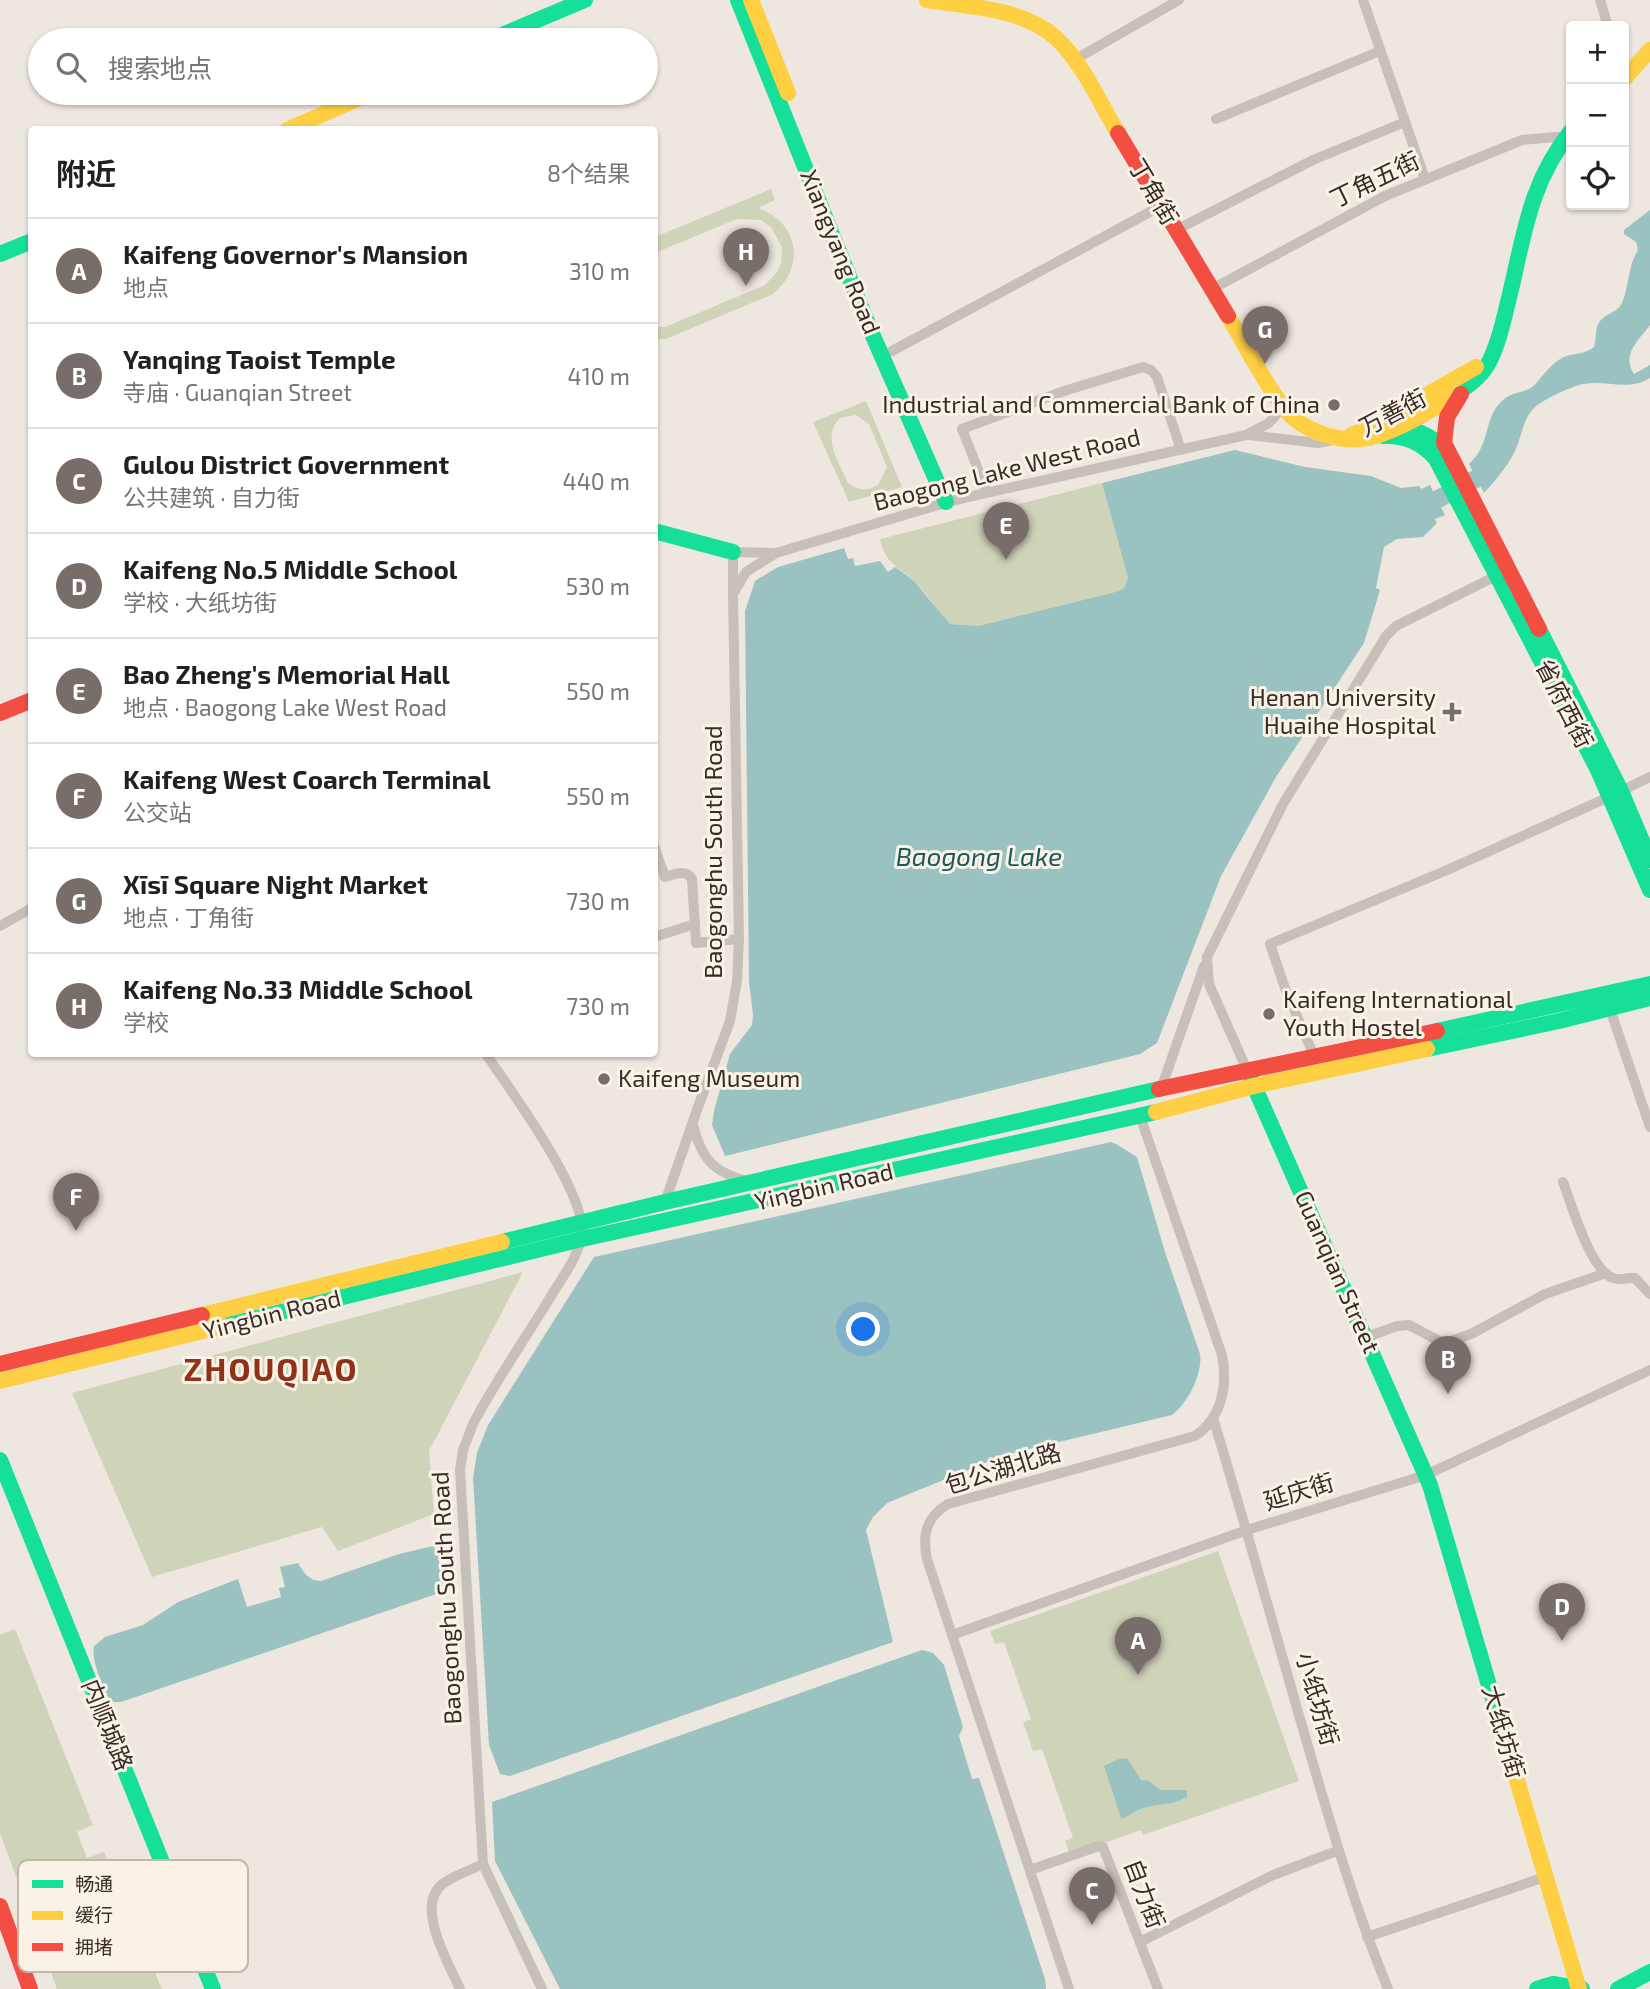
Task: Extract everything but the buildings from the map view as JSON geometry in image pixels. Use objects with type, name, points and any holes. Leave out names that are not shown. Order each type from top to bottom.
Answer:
[{"type":"street","points":[[518,28],[585,0]]},
{"type":"street","name":"Xiangyang Road","points":[[738,0],[870,329],[951,501]]},
{"type":"street","name":"Xiangyang Road","points":[[751,0],[951,501]]},
{"type":"street","name":"丁角街","points":[[927,0],[1024,19],[1048,32],[1074,61],[1283,407],[1311,432],[1340,439]]},
{"type":"street","points":[[1074,61],[1179,0]]},
{"type":"street","points":[[1363,0],[1425,179]]},
{"type":"street","points":[[1600,0],[1606,21]]},
{"type":"street","points":[[1629,73],[1650,50]]},
{"type":"street","points":[[1216,119],[1380,51]]},
{"type":"street","points":[[297,126],[344,105]]},
{"type":"street","points":[[1176,230],[1313,160],[1405,122]]},
{"type":"street","name":"丁角五街","points":[[1212,289],[1385,196],[1522,140],[1566,134]]},
{"type":"street","name":"万善街","points":[[1340,439],[1371,433],[1471,377],[1496,345],[1504,328],[1535,190],[1550,157],[1566,138]]},
{"type":"street","points":[[892,351],[1161,206]]},
{"type":"street","points":[[0,254],[28,243]]},
{"type":"street","points":[[987,492],[961,429],[1064,391],[1143,368],[1151,370],[1157,377],[1181,450]]},
{"type":"street","points":[[1437,450],[1448,399],[1471,377]]},
{"type":"street","points":[[1437,450],[1451,407],[1471,377]]},
{"type":"street","name":"万善街","points":[[1397,427],[1448,399]]},
{"type":"street","name":"Baogong Lake West Road","points":[[733,552],[776,553],[951,501],[1246,435],[1269,424],[1283,407]]},
{"type":"street","points":[[1371,433],[1397,427],[1419,429],[1437,450]]},
{"type":"street","points":[[1371,433],[1404,436],[1437,450]]},
{"type":"street","points":[[1246,435],[1318,443],[1340,439]]},
{"type":"street","name":"省府西街","points":[[1437,450],[1475,518],[1650,860]]},
{"type":"street","points":[[658,532],[733,552]]},
{"type":"street","name":"Baogonghu South Road","points":[[665,1202],[730,1021],[737,981],[739,939],[733,552]]},
{"type":"street","points":[[733,594],[739,579],[751,567],[776,553]]},
{"type":"street","points":[[1161,1089],[1207,957],[1283,804],[1386,636],[1396,626],[1503,573]]},
{"type":"street","points":[[0,713],[28,702]]},
{"type":"street","points":[[1315,1058],[1286,991],[1270,944],[1445,871],[1650,777]]},
{"type":"street","name":"省府西街","points":[[1616,793],[1650,890]]},
{"type":"street","points":[[660,878],[680,873],[689,874],[692,879],[696,943],[739,939]]},
{"type":"street","points":[[0,926],[28,910]]},
{"type":"street","points":[[658,936],[695,924]]},
{"type":"street","points":[[1207,957],[1209,984],[1247,1070]]},
{"type":"street","name":"Yingbin Road","points":[[0,1363],[752,1182],[1247,1070],[1315,1058],[1650,984]]},
{"type":"street","name":"Yingbin Road","points":[[0,1381],[582,1240],[1140,1116],[1254,1086],[1650,998]]},
{"type":"street","points":[[1610,1009],[1650,1127]]},
{"type":"street","name":"Baogonghu South Road","points":[[487,1057],[540,1134],[571,1191],[581,1223],[582,1240],[568,1269],[469,1432],[460,1470],[483,1864],[542,1989]]},
{"type":"street","name":"Guanqian Street","points":[[1247,1070],[1426,1475]]},
{"type":"street","points":[[1140,1116],[1222,1355],[1224,1390],[1213,1418]]},
{"type":"street","points":[[692,1122],[699,1145],[712,1164],[729,1176],[752,1182]]},
{"type":"street","points":[[1563,1182],[1591,1254],[1606,1273],[1617,1280],[1635,1278],[1650,1294]]},
{"type":"street","points":[[1367,1338],[1397,1326],[1409,1325],[1441,1342],[1449,1342],[1473,1333],[1545,1294],[1606,1273]]},
{"type":"street","name":"延庆街","points":[[952,1635],[1247,1530],[1426,1475],[1650,1370]]},
{"type":"street","name":"小纸坊街","points":[[1213,1418],[1337,1852],[1388,1989]]},
{"type":"street","name":"包公湖北路","points":[[1069,1989],[924,1545],[926,1526],[937,1511],[957,1501],[1195,1436],[1213,1418]]},
{"type":"street","name":"内顺城路","points":[[0,1460],[161,1860]]},
{"type":"street","name":"大纸坊街","points":[[1426,1475],[1580,1989]]},
{"type":"street","name":"自力街","points":[[1030,1870],[1099,1846],[1103,1847],[1158,1989]]},
{"type":"street","points":[[1140,1942],[1273,1875],[1337,1852]]},
{"type":"street","points":[[460,1989],[435,1933],[431,1909],[433,1898],[443,1884],[483,1864]]},
{"type":"street","points":[[1367,1937],[1545,1877]]},
{"type":"street","points":[[0,1906],[18,1956]]},
{"type":"street","points":[[0,1934],[20,1989]]},
{"type":"street","points":[[24,1972],[30,1989]]},
{"type":"street","name":"内顺城路","points":[[206,1972],[213,1989]]},
{"type":"street","points":[[1618,1989],[1650,1972]]},
{"type":"street","points":[[1537,1989],[1553,1984],[1580,1989]]},
{"type":"street","points":[[1641,1989],[1650,1984]]},
{"type":"green space","points":[[771,189],[775,200],[758,208],[782,223],[789,234],[794,258],[784,283],[773,294],[666,339],[658,339],[658,327],[665,327],[765,285],[778,271],[782,247],[771,227],[761,220],[737,219],[658,252],[658,236]]},
{"type":"green space","points":[[866,401],[902,487],[849,502],[813,422]],"holes":[[[856,415],[869,424],[887,467],[878,485],[856,488],[848,483],[837,458],[832,433],[840,418]]]},
{"type":"green space","points":[[1102,483],[1128,578],[1124,588],[1119,591],[978,626],[950,624],[919,586],[888,559],[882,547],[880,539]]},
{"type":"green space","points":[[523,1272],[429,1451],[434,1514],[338,1551],[322,1527],[152,1577],[72,1393]]},
{"type":"green space","points":[[1218,1551],[1299,1781],[1143,1835],[1141,1830],[1070,1855],[1065,1841],[1073,1838],[1042,1749],[1033,1751],[1023,1722],[1031,1719],[1004,1642],[995,1644],[990,1631]]},
{"type":"green space","points":[[15,1629],[93,1825],[77,1832],[87,1858],[104,1852],[107,1860],[18,1860],[18,1882],[0,1833],[0,1635]]},
{"type":"green space","points":[[51,1972],[155,1972],[162,1989],[57,1989]]},
{"type":"water","points":[[1650,210],[1650,325],[1633,348],[1629,360],[1634,374],[1650,365],[1650,378],[1623,385],[1594,383],[1576,386],[1542,402],[1525,421],[1512,457],[1484,493],[1469,464],[1484,441],[1495,409],[1507,397],[1532,387],[1558,360],[1594,347],[1599,323],[1622,303],[1638,250],[1636,242],[1624,234],[1624,230]]},
{"type":"water","name":"Baogong Lake","points":[[1235,450],[1305,467],[1371,476],[1401,488],[1419,486],[1421,489],[1430,485],[1445,515],[1435,519],[1437,523],[1423,537],[1397,539],[1384,547],[1376,588],[1380,590],[1364,643],[1276,777],[1221,876],[1157,1043],[1140,1054],[725,1156],[712,1125],[714,1111],[730,1054],[752,1025],[753,1014],[749,982],[745,611],[755,581],[778,567],[844,548],[848,559],[853,558],[855,566],[880,561],[888,572],[895,567],[914,581],[950,624],[978,626],[1119,591],[1124,588],[1128,578],[1102,483]]},
{"type":"water","points":[[1111,1142],[1137,1157],[1165,1252],[1200,1354],[1197,1378],[1178,1410],[1172,1415],[1005,1455],[887,1503],[873,1517],[866,1530],[893,1642],[510,1776],[500,1774],[489,1745],[473,1478],[477,1453],[488,1425],[594,1257]]},
{"type":"water","points":[[433,1546],[438,1548],[443,1587],[439,1593],[121,1702],[111,1702],[101,1682],[94,1659],[94,1646],[105,1637],[143,1625],[178,1602],[238,1579],[247,1607],[281,1597],[279,1588],[285,1587],[280,1567],[298,1563],[310,1578],[321,1581],[399,1554]]},
{"type":"water","points":[[922,1650],[933,1653],[944,1665],[963,1727],[959,1736],[972,1779],[979,1778],[1046,1989],[560,1989],[495,1861],[492,1802]]},
{"type":"water","points":[[1127,1758],[1141,1780],[1149,1781],[1160,1790],[1187,1790],[1187,1797],[1141,1809],[1121,1818],[1104,1766]]},
{"type":"waterway","points":[[1421,508],[1489,472],[1492,465]]},
{"type":"traffic: fast","points":[[518,28],[585,0]]},
{"type":"traffic: fast","points":[[738,0],[870,329],[946,502]]},
{"type":"traffic: fast","points":[[1452,397],[1477,378],[1492,357],[1536,192],[1566,138]]},
{"type":"traffic: fast","points":[[0,254],[28,243]]},
{"type":"traffic: fast","points":[[1395,427],[1424,434],[1448,451]]},
{"type":"traffic: fast","points":[[1383,436],[1412,441],[1425,448],[1436,459],[1598,770],[1650,890]]},
{"type":"traffic: fast","points":[[658,532],[733,552]]},
{"type":"traffic: fast","points":[[1539,629],[1621,791],[1650,860]]},
{"type":"traffic: fast","points":[[1437,1031],[1650,984]]},
{"type":"traffic: fast","points":[[1427,1049],[1559,1021],[1650,998]]},
{"type":"traffic: fast","points":[[1251,1079],[1430,1485],[1508,1750]]},
{"type":"traffic: fast","points":[[502,1242],[1159,1089]]},
{"type":"traffic: fast","points":[[223,1326],[582,1239],[1156,1112]]},
{"type":"traffic: fast","points":[[0,1460],[161,1860]]},
{"type":"traffic: fast","points":[[206,1972],[213,1989]]},
{"type":"traffic: fast","points":[[1618,1989],[1650,1972]]},
{"type":"traffic: fast","points":[[1537,1989],[1553,1984],[1582,1989]]},
{"type":"traffic: slow","points":[[751,0],[788,93]]},
{"type":"traffic: slow","points":[[927,0],[995,10],[1028,20],[1043,28],[1056,38],[1074,59],[1118,133]]},
{"type":"traffic: slow","points":[[1629,73],[1650,50]]},
{"type":"traffic: slow","points":[[296,126],[344,105]]},
{"type":"traffic: slow","points":[[1228,316],[1284,408],[1302,424],[1326,435],[1351,439],[1376,436],[1415,419],[1452,397]]},
{"type":"traffic: slow","points":[[1351,435],[1367,429],[1476,367]]},
{"type":"traffic: slow","points":[[1156,1112],[1254,1086],[1427,1049]]},
{"type":"traffic: slow","points":[[202,1315],[502,1242]]},
{"type":"traffic: slow","points":[[0,1381],[223,1326]]},
{"type":"traffic: slow","points":[[1508,1750],[1579,1989]]},
{"type":"traffic: jam","points":[[1118,133],[1228,316]]},
{"type":"traffic: jam","points":[[1461,394],[1447,417],[1444,443],[1539,629]]},
{"type":"traffic: jam","points":[[0,713],[28,702]]},
{"type":"traffic: jam","points":[[1159,1089],[1437,1031]]},
{"type":"traffic: jam","points":[[0,1364],[202,1315]]},
{"type":"traffic: jam","points":[[0,1906],[18,1956]]},
{"type":"traffic: jam","points":[[24,1972],[30,1989]]},
{"type":"place","name":"Kaifeng No.33 Middle School","points":[[746,286]]},
{"type":"place","name":"Xīsī Square Night Market","points":[[1265,364]]},
{"type":"place","name":"Industrial and Commercial Bank of China","points":[[1334,405]]},
{"type":"place","name":"Bao Zheng's Memorial Hall","points":[[1006,560]]},
{"type":"place","name":"Henan University Huaihe Hospital","points":[[1452,712]]},
{"type":"place","name":"Kaifeng International Youth Hostel","points":[[1269,1014]]},
{"type":"place","name":"Kaifeng Museum","points":[[604,1079]]},
{"type":"place","name":"Kaifeng West Coarch Terminal","points":[[76,1231]]},
{"type":"place","name":"Yanqing Taoist Temple","points":[[1448,1394]]},
{"type":"place","name":"Kaifeng No.5 Middle School","points":[[1562,1641]]},
{"type":"place","name":"Kaifeng Governor's Mansion","points":[[1138,1675]]},
{"type":"place","name":"Gulou District Government","points":[[1092,1925]]},
{"type":"district","name":"ZHOUQIAO","points":[[271,1370]]}]
